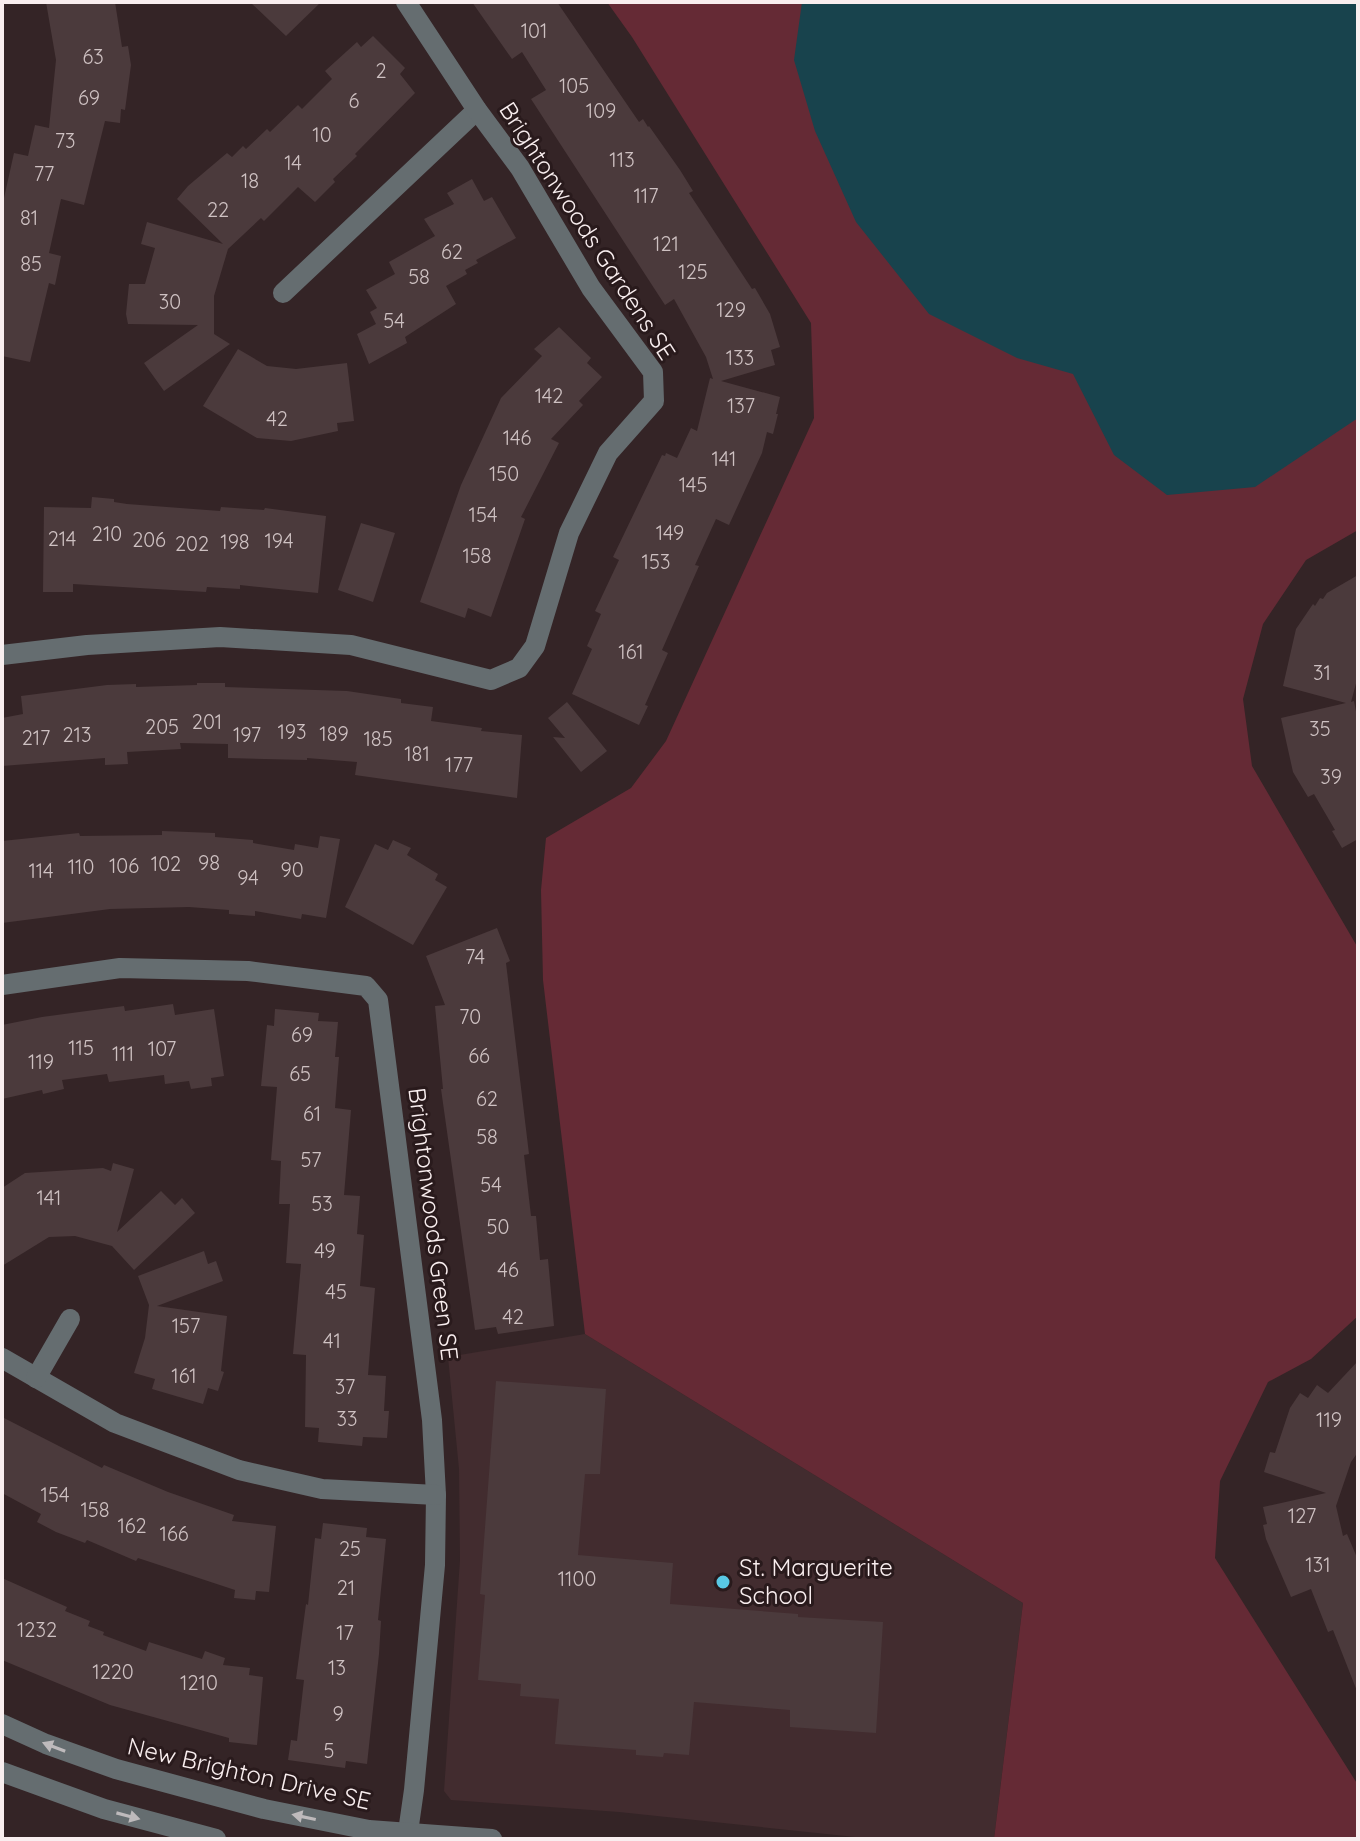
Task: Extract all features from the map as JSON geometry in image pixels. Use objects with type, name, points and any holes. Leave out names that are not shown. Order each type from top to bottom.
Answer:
[{"type":"street","name":"Brightonwoods Gardens SE","points":[[2,655],[87,645],[220,637],[351,645],[491,680],[519,668],[535,646],[569,533],[608,453],[654,401],[653,372],[591,288],[520,168],[477,110],[406,2]]},
{"type":"street","points":[[283,293],[477,110]]},
{"type":"street","name":"Brightonwoods Green SE","points":[[2,985],[120,968],[248,971],[366,986],[378,1000],[432,1420],[436,1495],[435,1565],[408,1836]]},
{"type":"street","points":[[36,1378],[70,1319]]},
{"type":"street","points":[[2,1358],[115,1423],[239,1470],[322,1489],[436,1495]]},
{"type":"street","name":"New Brighton Drive SE","points":[[2,1724],[46,1744],[177,1788],[369,1830],[408,1836],[492,1839]]},
{"type":"street","points":[[2,1772],[104,1809],[216,1839]]},
{"type":"shaded area","points":[[607,2],[1358,2],[1358,530],[1306,560],[1263,624],[1243,699],[1252,766],[1358,948],[1358,1316],[1311,1359],[1268,1382],[1220,1481],[1215,1558],[1358,1785],[1358,1839],[994,1839],[1023,1603],[585,1334],[543,980],[541,890],[546,838],[631,788],[666,741],[814,418],[811,323]]},
{"type":"shaded area","name":"St. Marguerite School","points":[[585,1334],[1023,1603],[994,1839],[874,1839],[619,1812],[451,1800],[444,1791],[460,1560],[459,1469],[448,1357]]},
{"type":"water","points":[[802,2],[1358,2],[1358,418],[1255,487],[1167,495],[1114,455],[1073,374],[1017,358],[929,314],[856,222],[815,131],[794,60]]},
{"type":"building","points":[[46,2],[115,2],[122,47],[128,46],[131,65],[125,110],[121,109],[120,123],[105,121],[84,205],[61,199],[49,253],[61,256],[55,285],[49,283],[30,362],[2,356],[2,207],[14,153],[28,156],[35,125],[49,128],[56,60]]},
{"type":"building","points":[[250,2],[321,2],[286,36]]},
{"type":"building","points":[[472,2],[557,2],[639,122],[643,119],[649,126],[680,170],[693,191],[689,193],[770,314],[780,347],[771,350],[775,365],[721,381],[780,397],[778,414],[773,434],[767,432],[762,453],[729,525],[716,519],[695,565],[699,566],[662,650],[668,653],[639,725],[572,694],[592,649],[587,646],[601,614],[595,611],[619,560],[613,557],[662,455],[666,453],[677,458],[691,428],[697,431],[710,378],[713,379],[706,357],[674,299],[665,305],[531,99],[546,90],[522,52],[512,59]]},
{"type":"building","points":[[373,36],[405,68],[400,74],[415,93],[355,154],[357,156],[315,202],[298,187],[264,221],[261,218],[228,249],[214,296],[214,334],[230,344],[164,391],[144,363],[198,325],[128,324],[129,284],[145,284],[155,248],[141,244],[147,222],[223,244],[177,199],[227,153],[232,157],[243,146],[246,149],[267,129],[270,132],[298,105],[302,109],[332,79],[325,71],[357,42],[361,47]]},
{"type":"building","points":[[472,179],[484,201],[492,197],[516,238],[476,260],[478,263],[465,270],[467,274],[446,286],[456,304],[405,337],[407,343],[369,364],[357,334],[376,324],[370,312],[377,308],[366,290],[395,274],[389,262],[435,236],[424,219],[454,204],[447,193]]},
{"type":"building","points":[[559,327],[591,358],[587,363],[602,377],[579,401],[583,405],[551,439],[559,443],[521,517],[525,519],[491,617],[468,608],[465,618],[420,602],[461,485],[501,398],[542,356],[534,349]]},
{"type":"building","points":[[238,349],[267,366],[296,369],[347,363],[354,421],[337,423],[338,431],[291,441],[257,438],[203,406]]},
{"type":"building","points":[[92,497],[127,504],[220,511],[221,507],[265,508],[326,516],[318,593],[240,585],[240,589],[207,587],[206,592],[73,584],[73,592],[43,592],[44,507],[91,508]]},
{"type":"building","points":[[361,523],[395,533],[373,602],[338,590]]},
{"type":"building","points":[[1358,575],[1358,676],[1351,702],[1354,701],[1358,722],[1358,839],[1342,848],[1314,794],[1308,797],[1293,772],[1281,718],[1346,703],[1283,686],[1296,629],[1313,604],[1315,606],[1320,598],[1323,599],[1327,593]]},
{"type":"building","points":[[225,683],[225,687],[347,691],[401,699],[401,703],[433,707],[431,721],[522,735],[517,798],[355,775],[357,762],[307,758],[228,758],[228,744],[180,743],[181,749],[127,752],[128,764],[105,765],[105,758],[2,766],[2,718],[23,714],[21,696],[107,685],[136,684],[136,687]]},
{"type":"building","points":[[567,702],[607,751],[581,772],[553,737],[565,738],[548,718]]},
{"type":"building","points":[[162,831],[215,833],[215,837],[253,840],[253,843],[294,850],[295,844],[318,848],[320,836],[340,839],[326,918],[302,914],[301,919],[255,911],[255,916],[229,914],[229,910],[189,907],[110,909],[2,923],[2,841],[79,833],[80,836],[162,835]]},
{"type":"building","points":[[393,840],[411,848],[407,855],[438,874],[435,880],[447,887],[413,945],[345,907],[375,844],[388,850]]},
{"type":"building","points":[[497,928],[510,961],[506,963],[529,1154],[524,1155],[531,1216],[536,1216],[540,1260],[548,1259],[554,1326],[498,1334],[496,1327],[475,1330],[441,1089],[435,1006],[445,1005],[426,956]]},
{"type":"building","points":[[173,1004],[175,1015],[214,1009],[224,1076],[211,1078],[212,1086],[191,1089],[189,1081],[165,1084],[164,1075],[109,1082],[107,1074],[62,1080],[64,1089],[43,1094],[42,1090],[2,1099],[2,1025],[124,1006],[125,1011]]},
{"type":"building","points":[[275,1009],[319,1013],[318,1021],[338,1022],[335,1108],[351,1110],[344,1195],[360,1196],[357,1234],[364,1235],[360,1286],[375,1288],[368,1375],[386,1376],[384,1411],[389,1411],[387,1438],[363,1437],[362,1446],[318,1442],[319,1428],[305,1427],[306,1355],[293,1354],[301,1264],[286,1263],[290,1204],[279,1204],[281,1161],[271,1160],[277,1087],[261,1086],[267,1025],[274,1026]]},
{"type":"building","points":[[113,1163],[134,1169],[117,1232],[161,1191],[175,1205],[182,1198],[195,1213],[134,1270],[112,1246],[75,1236],[49,1237],[2,1266],[2,1188],[25,1173],[103,1168],[111,1171]]},
{"type":"building","points":[[204,1251],[208,1264],[216,1261],[223,1281],[157,1306],[227,1316],[221,1371],[224,1372],[218,1391],[208,1388],[203,1404],[152,1389],[155,1379],[134,1373],[145,1338],[149,1305],[138,1276]]},
{"type":"building","points":[[1358,1361],[1358,1452],[1351,1462],[1336,1506],[1343,1536],[1347,1534],[1358,1560],[1357,1691],[1333,1630],[1328,1632],[1311,1589],[1291,1597],[1266,1539],[1263,1507],[1326,1493],[1264,1472],[1270,1452],[1275,1453],[1290,1408],[1300,1393],[1308,1398],[1317,1385],[1328,1393]]},
{"type":"building","points":[[496,1381],[606,1389],[600,1474],[585,1474],[578,1555],[673,1563],[670,1604],[883,1622],[876,1733],[790,1727],[790,1710],[694,1702],[689,1755],[636,1755],[636,1750],[555,1744],[559,1699],[520,1696],[521,1684],[478,1680],[485,1595],[480,1594]]},
{"type":"building","points":[[2,1417],[102,1468],[104,1465],[234,1515],[232,1521],[276,1526],[269,1592],[256,1591],[255,1600],[234,1598],[235,1590],[138,1558],[136,1561],[37,1522],[41,1514],[2,1493]]},
{"type":"building","points":[[323,1523],[367,1528],[366,1537],[386,1539],[378,1620],[381,1621],[379,1654],[367,1764],[346,1761],[345,1768],[288,1760],[291,1740],[297,1741],[304,1680],[296,1679],[315,1538],[321,1539]]},
{"type":"building","points":[[2,1578],[67,1607],[65,1611],[90,1621],[88,1626],[104,1632],[103,1635],[146,1651],[149,1642],[202,1659],[205,1651],[225,1658],[223,1665],[250,1668],[249,1675],[263,1677],[257,1745],[229,1742],[229,1738],[110,1705],[2,1660]]},
{"type":"place","name":"St. Marguerite School","points":[[723,1582]]}]
